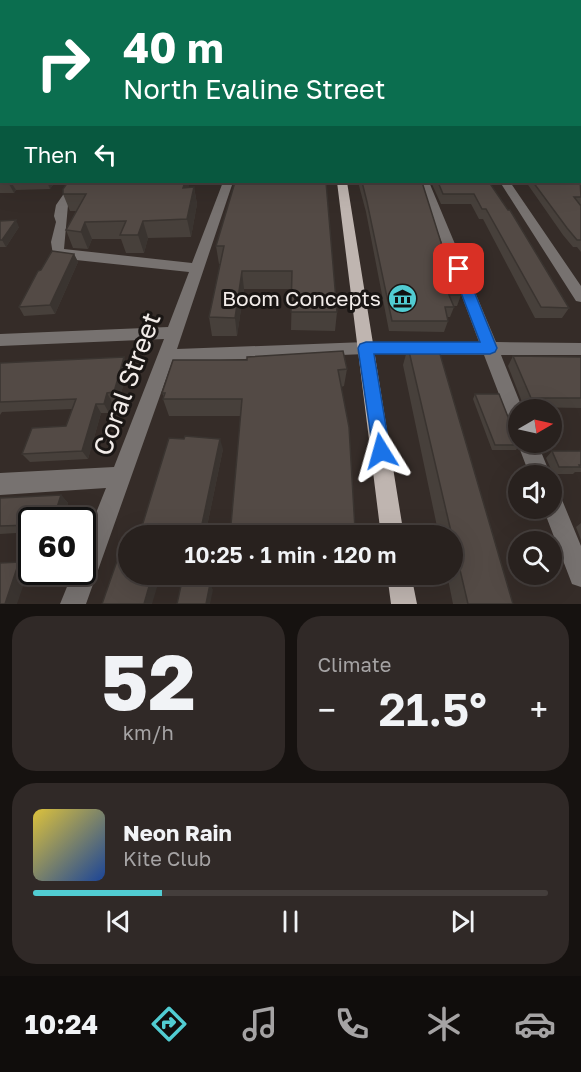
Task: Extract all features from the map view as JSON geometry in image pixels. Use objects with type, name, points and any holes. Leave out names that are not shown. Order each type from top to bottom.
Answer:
[{"type":"main road","points":[[342,183],[391,525]]},
{"type":"main road","points":[[401,585],[404,604]]},
{"type":"street","points":[[76,183],[62,205],[60,216],[62,222],[57,242],[58,252],[76,256],[197,268]]},
{"type":"street","name":"Coral Street","points":[[73,604],[228,183]]},
{"type":"street","points":[[424,183],[510,399]]},
{"type":"street","points":[[506,183],[581,297]]},
{"type":"street","points":[[0,340],[173,333]]},
{"type":"street","points":[[166,356],[366,348],[581,349]]},
{"type":"street","points":[[0,484],[119,477]]},
{"type":"street","points":[[558,519],[581,575]]},
{"type":"building","points":[[67,183],[185,183],[183,188],[194,187],[187,219],[143,221],[138,235],[120,235],[126,221],[85,222],[81,232],[66,230],[86,194],[63,194],[63,189]]},
{"type":"building","points":[[235,183],[326,183],[337,312],[291,312],[292,271],[242,271],[235,318],[209,317],[224,246],[216,246]]},
{"type":"building","points":[[362,183],[422,183],[444,252],[450,262],[454,262],[458,272],[461,295],[449,295],[454,307],[445,307],[448,321],[392,321]]},
{"type":"building","points":[[438,183],[490,183],[510,210],[569,308],[541,307],[486,209],[482,209],[474,194],[443,194]]},
{"type":"building","points":[[534,183],[580,183],[581,197],[574,197],[581,206],[581,240],[577,240]]},
{"type":"building","points":[[16,220],[2,240],[0,240],[0,221]]},
{"type":"building","points":[[52,251],[74,254],[50,305],[19,307],[38,271],[41,270]]},
{"type":"building","points":[[408,347],[438,347],[513,604],[468,604],[463,583],[463,525],[449,525]]},
{"type":"building","points":[[343,351],[347,369],[338,370],[349,427],[355,525],[231,525],[242,399],[163,399],[165,393],[162,393],[173,360],[247,360],[247,357]]},
{"type":"building","points":[[513,356],[581,357],[581,398],[531,398]]},
{"type":"building","points":[[124,357],[114,392],[107,393],[104,404],[96,404],[82,451],[22,454],[32,428],[66,426],[76,399],[0,402],[0,363]]},
{"type":"building","points":[[475,394],[499,394],[508,417],[508,445],[495,445]]},
{"type":"building","points":[[185,436],[220,439],[202,525],[142,525],[169,438],[184,439]]},
{"type":"building","points":[[581,451],[580,467],[558,465],[553,453]]},
{"type":"building","points":[[61,495],[57,507],[18,507],[18,525],[0,526],[0,498]]},
{"type":"building","points":[[118,558],[118,585],[149,585],[144,604],[102,604]]},
{"type":"building","points":[[18,562],[5,604],[0,604],[0,563]]},
{"type":"building","points":[[181,585],[210,585],[206,604],[177,604]]},
{"type":"place","name":"Boom Concepts","points":[[402,299]]},
{"type":"route","points":[[381,451],[366,348],[490,348],[459,269]]}]
